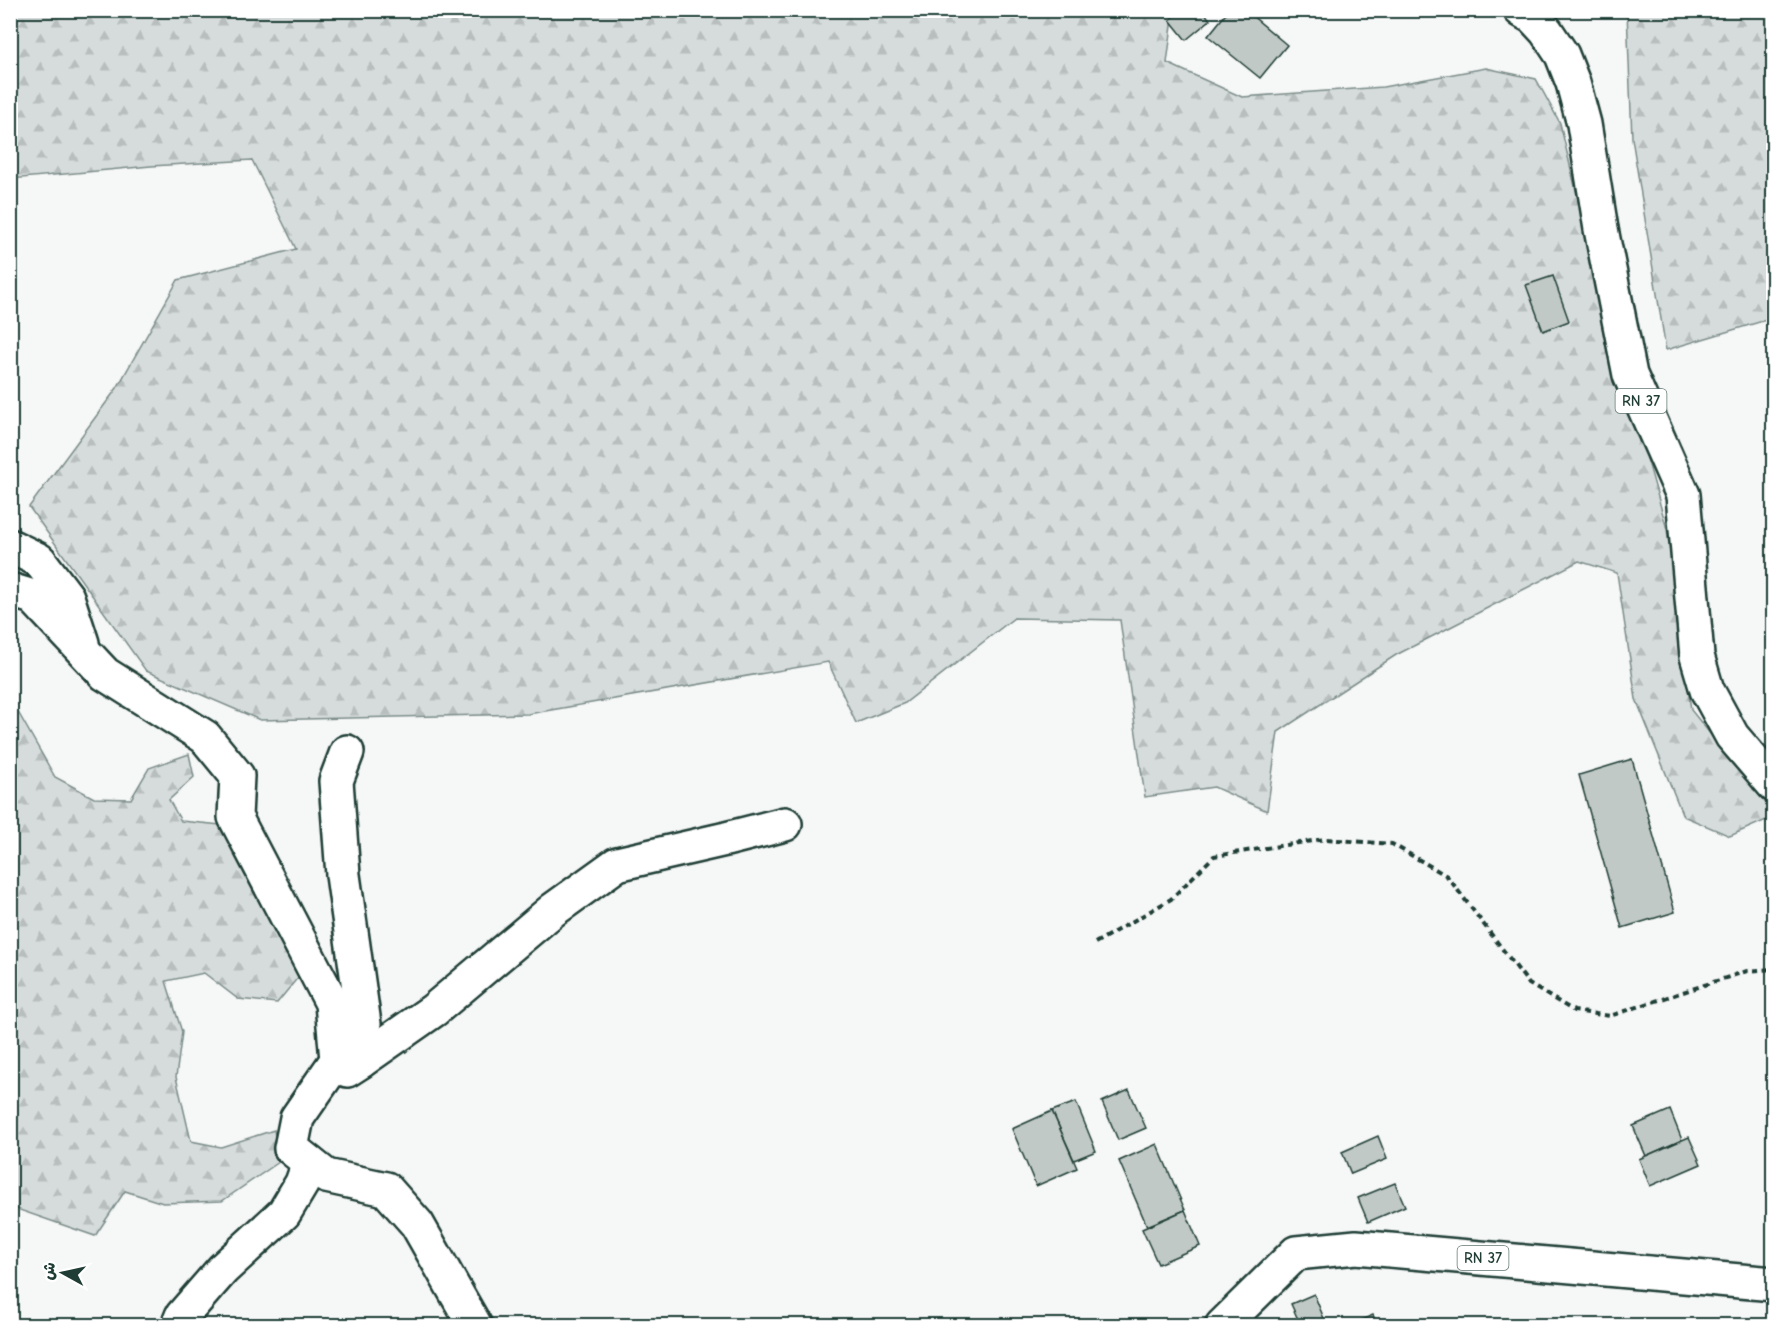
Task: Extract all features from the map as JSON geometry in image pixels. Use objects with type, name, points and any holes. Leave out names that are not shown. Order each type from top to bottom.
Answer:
[{"type":"street","name":"RN 37","points":[[1521,10],[1533,17],[1546,30],[1562,55],[1576,93],[1584,124],[1601,229],[1630,375],[1683,495],[1698,656],[1707,690],[1732,736],[1773,785]]},
{"type":"street","points":[[10,546],[39,560],[67,597],[85,653]]},
{"type":"street","points":[[10,590],[33,597],[105,674],[205,737],[237,776],[235,818],[332,1003],[337,1060],[297,1118],[291,1148],[326,1176],[386,1189],[417,1224],[475,1326]]},
{"type":"street","points":[[347,752],[336,782],[343,875],[364,1024],[361,1061]]},
{"type":"street","points":[[316,1091],[434,1010],[553,910],[617,864],[785,824]]},
{"type":"street","points":[[178,1326],[182,1316],[223,1269],[284,1213],[302,1183],[309,1163]]},
{"type":"street","name":"RN 37","points":[[1222,1326],[1296,1253],[1356,1247],[1773,1284]]},
{"type":"path","points":[[1095,943],[1172,899],[1214,856],[1325,838],[1392,844],[1447,876],[1529,984],[1574,1011],[1610,1016],[1746,971],[1773,969]]},
{"type":"green space","points":[[1174,10],[1167,63],[1242,97],[1383,87],[1486,68],[1536,79],[1560,123],[1600,292],[1667,529],[1691,710],[1773,812],[1773,817],[1730,836],[1683,816],[1636,699],[1617,573],[1579,561],[1396,655],[1278,732],[1267,811],[1214,787],[1145,797],[1120,620],[1014,618],[905,703],[856,723],[828,662],[528,714],[260,720],[146,671],[29,507],[117,388],[178,280],[296,249],[252,160],[151,166],[11,179],[11,11]]},
{"type":"green space","points":[[1627,11],[1773,11],[1773,318],[1666,350],[1632,138]]},
{"type":"green space","points":[[10,698],[55,777],[94,798],[131,799],[149,768],[189,754],[194,777],[169,800],[181,821],[221,825],[300,975],[277,1003],[238,999],[204,973],[166,981],[182,1032],[176,1077],[191,1141],[221,1147],[274,1130],[279,1162],[222,1201],[163,1203],[125,1191],[95,1236],[17,1209],[11,1215]]},
{"type":"building","points":[[1181,10],[1203,10],[1210,20],[1186,40],[1170,20]]},
{"type":"building","points":[[1229,10],[1245,10],[1287,45],[1260,78],[1208,36]]},
{"type":"building","points":[[1553,276],[1569,321],[1543,331],[1526,285]]},
{"type":"building","points":[[1632,759],[1675,912],[1622,928],[1579,775]]},
{"type":"building","points":[[1129,1090],[1146,1128],[1118,1140],[1102,1102]]},
{"type":"building","points":[[1076,1102],[1096,1151],[1074,1160],[1052,1111]]},
{"type":"building","points":[[1670,1110],[1682,1140],[1646,1156],[1633,1126]]},
{"type":"building","points":[[1052,1111],[1077,1168],[1036,1186],[1012,1129]]},
{"type":"building","points":[[1378,1136],[1387,1159],[1351,1174],[1342,1152]]},
{"type":"building","points":[[1689,1137],[1701,1164],[1650,1186],[1639,1159]]},
{"type":"building","points":[[1157,1144],[1185,1210],[1147,1226],[1119,1161]]},
{"type":"building","points":[[1395,1183],[1405,1206],[1368,1222],[1358,1198]]},
{"type":"building","points":[[1185,1210],[1200,1246],[1158,1264],[1142,1229]]},
{"type":"building","points":[[1314,1294],[1327,1326],[1301,1326],[1291,1304]]},
{"type":"building","points":[[1373,1315],[1378,1326],[1348,1326]]}]
